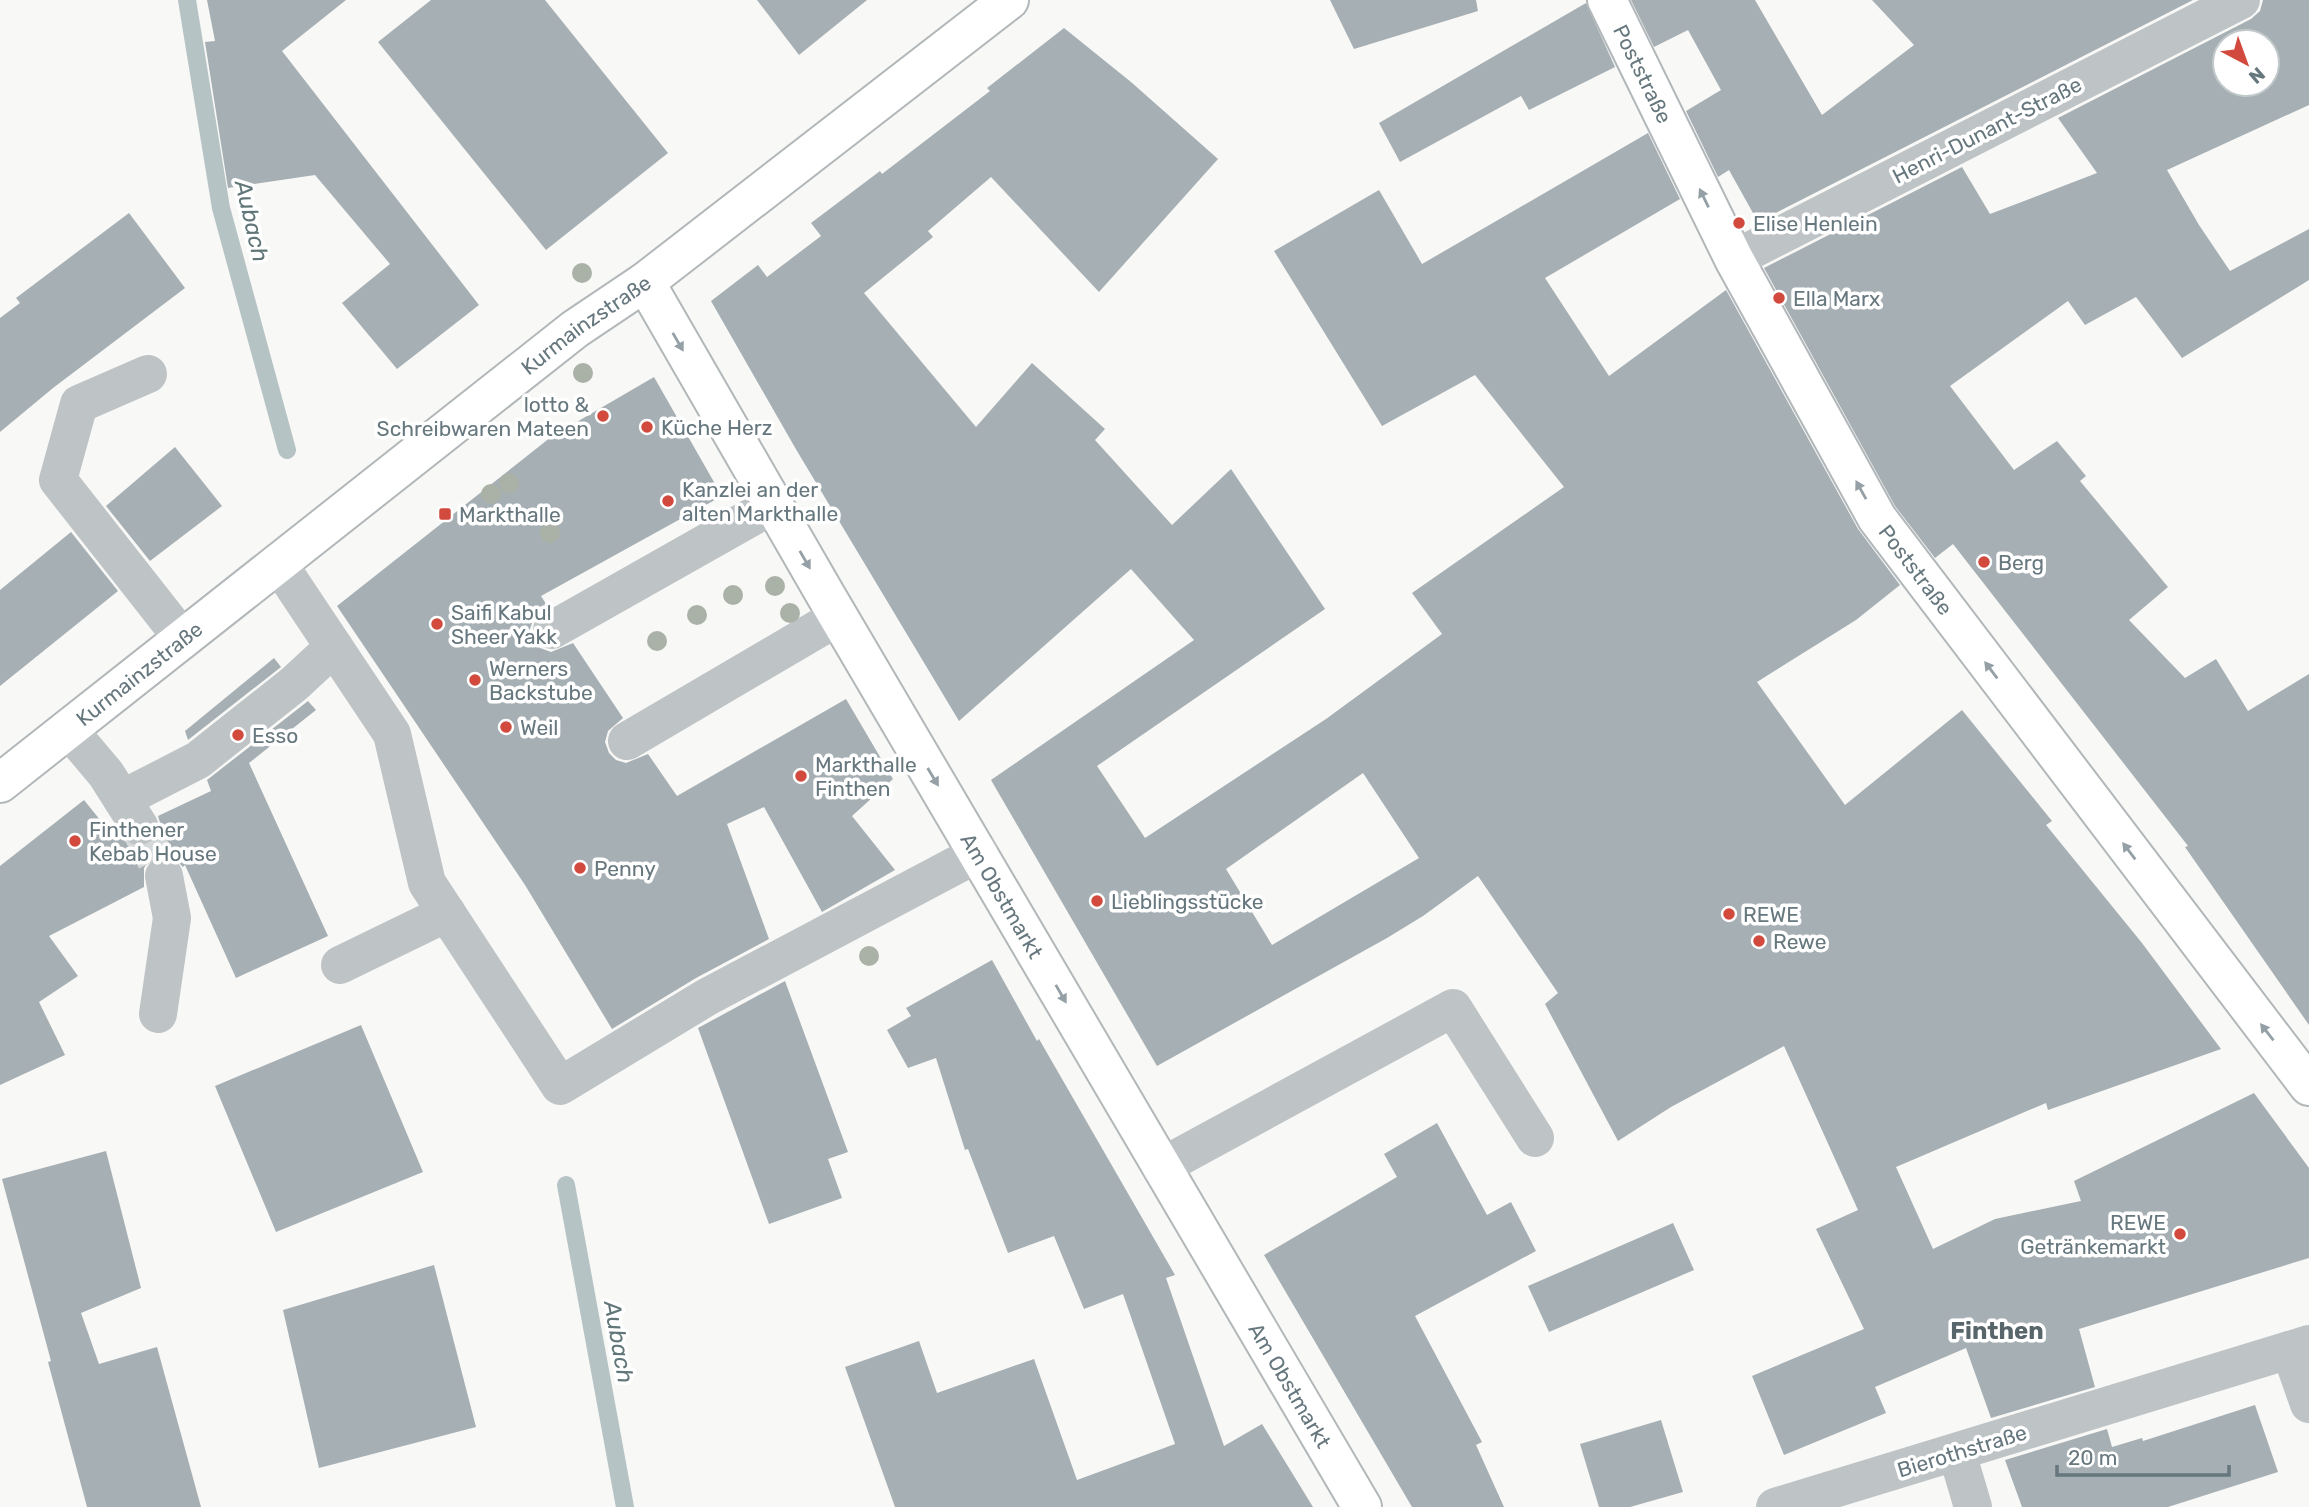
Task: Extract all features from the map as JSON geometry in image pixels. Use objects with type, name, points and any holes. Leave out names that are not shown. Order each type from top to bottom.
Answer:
[{"type":"main road","name":"Kurmainzstraße","points":[[0,783],[575,329],[645,282],[1009,0]]},
{"type":"main road","name":"Poststraße","points":[[1607,0],[1734,260],[1877,518],[2309,1086]]},
{"type":"main road","name":"Am Obstmarkt","points":[[645,282],[838,617],[1362,1507]]},
{"type":"street","name":"Henri-Dunant-Straße","points":[[1734,260],[2241,0]]},
{"type":"street","points":[[148,374],[79,404],[58,480],[183,639]]},
{"type":"street","points":[[552,630],[773,505]]},
{"type":"street","points":[[278,563],[392,734],[427,883],[560,1086],[707,997],[979,853]]},
{"type":"street","points":[[626,741],[838,617]]},
{"type":"street","points":[[68,729],[106,774],[131,812],[294,684],[334,647]]},
{"type":"street","points":[[158,1014],[172,918],[164,876]]},
{"type":"street","points":[[340,965],[447,914]]},
{"type":"street","points":[[1161,1167],[1453,1008],[1535,1138]]},
{"type":"street","points":[[2299,1347],[2309,1404]]},
{"type":"street","name":"Bierothstraße","points":[[1775,1507],[2299,1347]]},
{"type":"street","points":[[1957,1453],[1973,1507]]},
{"type":"building","points":[[207,0],[346,0],[282,51],[479,305],[397,369],[342,303],[390,264],[315,175],[228,188],[205,42],[215,41]]},
{"type":"building","points":[[431,0],[545,0],[668,153],[546,250],[378,42]]},
{"type":"building","points":[[757,0],[867,0],[799,55]]},
{"type":"building","points":[[1330,0],[1476,0],[1478,11],[1354,49]]},
{"type":"building","points":[[1631,0],[1755,0],[1822,115],[1914,45],[1872,0],[2193,0],[1758,222],[1729,170],[1718,177],[1686,111],[1721,90],[1688,30],[1654,47]]},
{"type":"building","points":[[2263,0],[2309,0],[2309,105],[2167,170],[2230,271],[2309,229],[2309,280],[2182,358],[2136,297],[2085,325],[2068,301],[1950,386],[2014,470],[2057,441],[2086,476],[2080,481],[2168,587],[2129,620],[2185,678],[2216,659],[2248,711],[2309,674],[2309,1025],[2185,847],[2188,846],[1953,544],[1935,558],[1895,506],[1764,268],[1962,167],[1990,214],[2097,173],[2058,118],[2211,40],[2211,98],[2281,98],[2281,28],[2233,28],[2260,11]]},
{"type":"building","points":[[1586,3],[1615,67],[1529,110],[1521,96],[1400,162],[1379,123]]},
{"type":"building","points":[[1064,28],[1131,82],[1218,159],[1099,292],[991,177],[928,231],[933,237],[864,293],[976,427],[1032,363],[1105,429],[1095,440],[1172,525],[1231,469],[1325,609],[1097,766],[1145,838],[1326,719],[1442,634],[1412,593],[1564,487],[1475,375],[1382,426],[1274,251],[1379,190],[1422,264],[1648,133],[1680,199],[1545,278],[1609,376],[1726,290],[1858,529],[1900,585],[1856,620],[1757,682],[1845,805],[1962,710],[2052,821],[2046,825],[2142,943],[2221,1049],[2048,1110],[2046,1103],[1896,1167],[1933,1249],[1995,1219],[2081,1201],[2074,1181],[2254,1093],[2309,1168],[2309,1258],[2079,1329],[2095,1387],[1991,1418],[1966,1348],[1875,1387],[1886,1413],[1784,1455],[1752,1376],[1864,1329],[1816,1229],[1858,1210],[1784,1046],[1671,1107],[1618,1141],[1545,1004],[1558,993],[1478,876],[1387,938],[1157,1066],[991,780],[1194,640],[1131,569],[959,721],[797,451],[711,301],[758,265],[767,277],[821,236],[811,223],[880,171],[882,174],[990,91],[987,88]],"holes":[[[1363,773],[1419,858],[1272,945],[1226,869]]]},
{"type":"building","points":[[129,213],[185,288],[53,388],[0,432],[0,318],[20,303],[16,298]]},
{"type":"building","name":"Markthalle Finthen","points":[[654,377],[722,496],[541,596],[548,607],[533,620],[530,629],[533,640],[540,648],[551,652],[573,643],[623,718],[608,731],[605,742],[609,753],[616,760],[626,763],[648,754],[677,796],[846,699],[893,779],[852,816],[895,870],[822,912],[764,807],[727,824],[769,939],[696,978],[612,1029],[525,885],[337,606],[551,437]]},
{"type":"building","points":[[175,447],[222,506],[150,561],[106,506]]},
{"type":"building","points":[[71,532],[118,591],[0,686],[0,590]]},
{"type":"building","points":[[274,658],[281,667],[188,740],[185,731]]},
{"type":"building","points":[[308,701],[316,710],[249,763],[328,936],[236,978],[185,865],[183,867],[172,856],[159,855],[150,859],[144,868],[144,887],[49,936],[78,976],[39,1002],[65,1055],[0,1085],[0,866],[84,800],[113,836],[118,834],[130,846],[141,848],[150,845],[159,835],[161,826],[158,816],[211,791],[207,780]]},
{"type":"building","points":[[992,960],[1175,1275],[1166,1278],[1224,1446],[1262,1424],[1313,1507],[895,1507],[845,1367],[919,1341],[937,1393],[1034,1359],[1077,1480],[1175,1444],[1123,1294],[1084,1309],[1054,1236],[1008,1253],[968,1149],[965,1150],[936,1058],[908,1068],[887,1030],[911,1016],[906,1008]]},
{"type":"building","points":[[785,981],[848,1152],[828,1159],[842,1198],[769,1224],[698,1028]]},
{"type":"building","points":[[361,1025],[423,1172],[276,1232],[215,1086]]},
{"type":"building","points":[[1437,1123],[1487,1215],[1511,1202],[1536,1251],[1415,1316],[1482,1442],[1476,1445],[1504,1507],[1412,1507],[1264,1255],[1397,1177],[1384,1154]]},
{"type":"building","points":[[106,1151],[141,1288],[81,1313],[99,1364],[157,1347],[201,1507],[87,1507],[48,1362],[51,1361],[2,1179]]},
{"type":"building","points":[[1673,1223],[1694,1270],[1549,1332],[1528,1286]]},
{"type":"building","points":[[434,1265],[476,1427],[319,1468],[283,1310]]},
{"type":"building","points":[[2255,1405],[2278,1472],[2168,1507],[2022,1507],[2005,1460],[2107,1429],[2112,1447],[2142,1438],[2143,1441]]},
{"type":"building","points":[[1661,1420],[1683,1492],[1630,1507],[1599,1507],[1580,1444]]},
{"type":"waterway","name":"Aubach","points":[[187,0],[221,208],[287,450]]},
{"type":"waterway","name":"Aubach","points":[[566,1185],[625,1507]]},
{"type":"tunnel","points":[[139,826],[164,876]]},
{"type":"place","name":"Elise Henlein","points":[[1739,223]]},
{"type":"place","name":"Ella Marx","points":[[1779,298]]},
{"type":"place","name":"lotto & Schreibwaren Mateen","points":[[603,416]]},
{"type":"place","name":"Küche Herz","points":[[647,427]]},
{"type":"place","name":"Kanzlei an der alten Markthalle","points":[[668,501]]},
{"type":"place","name":"Markthalle","points":[[445,514]]},
{"type":"place","name":"Berg","points":[[1984,562]]},
{"type":"place","name":"Saifi Kabul Sheer Yakk","points":[[437,624]]},
{"type":"place","name":"Werners Backstube","points":[[475,680]]},
{"type":"place","name":"Weil","points":[[506,727]]},
{"type":"place","name":"Esso","points":[[238,735]]},
{"type":"place","name":"Markthalle Finthen","points":[[801,776]]},
{"type":"place","name":"Finthener Kebab House","points":[[75,841]]},
{"type":"place","name":"Penny","points":[[580,868]]},
{"type":"place","name":"Lieblingsstücke","points":[[1097,901]]},
{"type":"place","name":"REWE","points":[[1729,914]]},
{"type":"place","name":"Rewe","points":[[1759,941]]},
{"type":"place","name":"REWE Getränkemarkt","points":[[2180,1234]]},
{"type":"district","name":"Finthen","points":[[1997,1331]]}]
